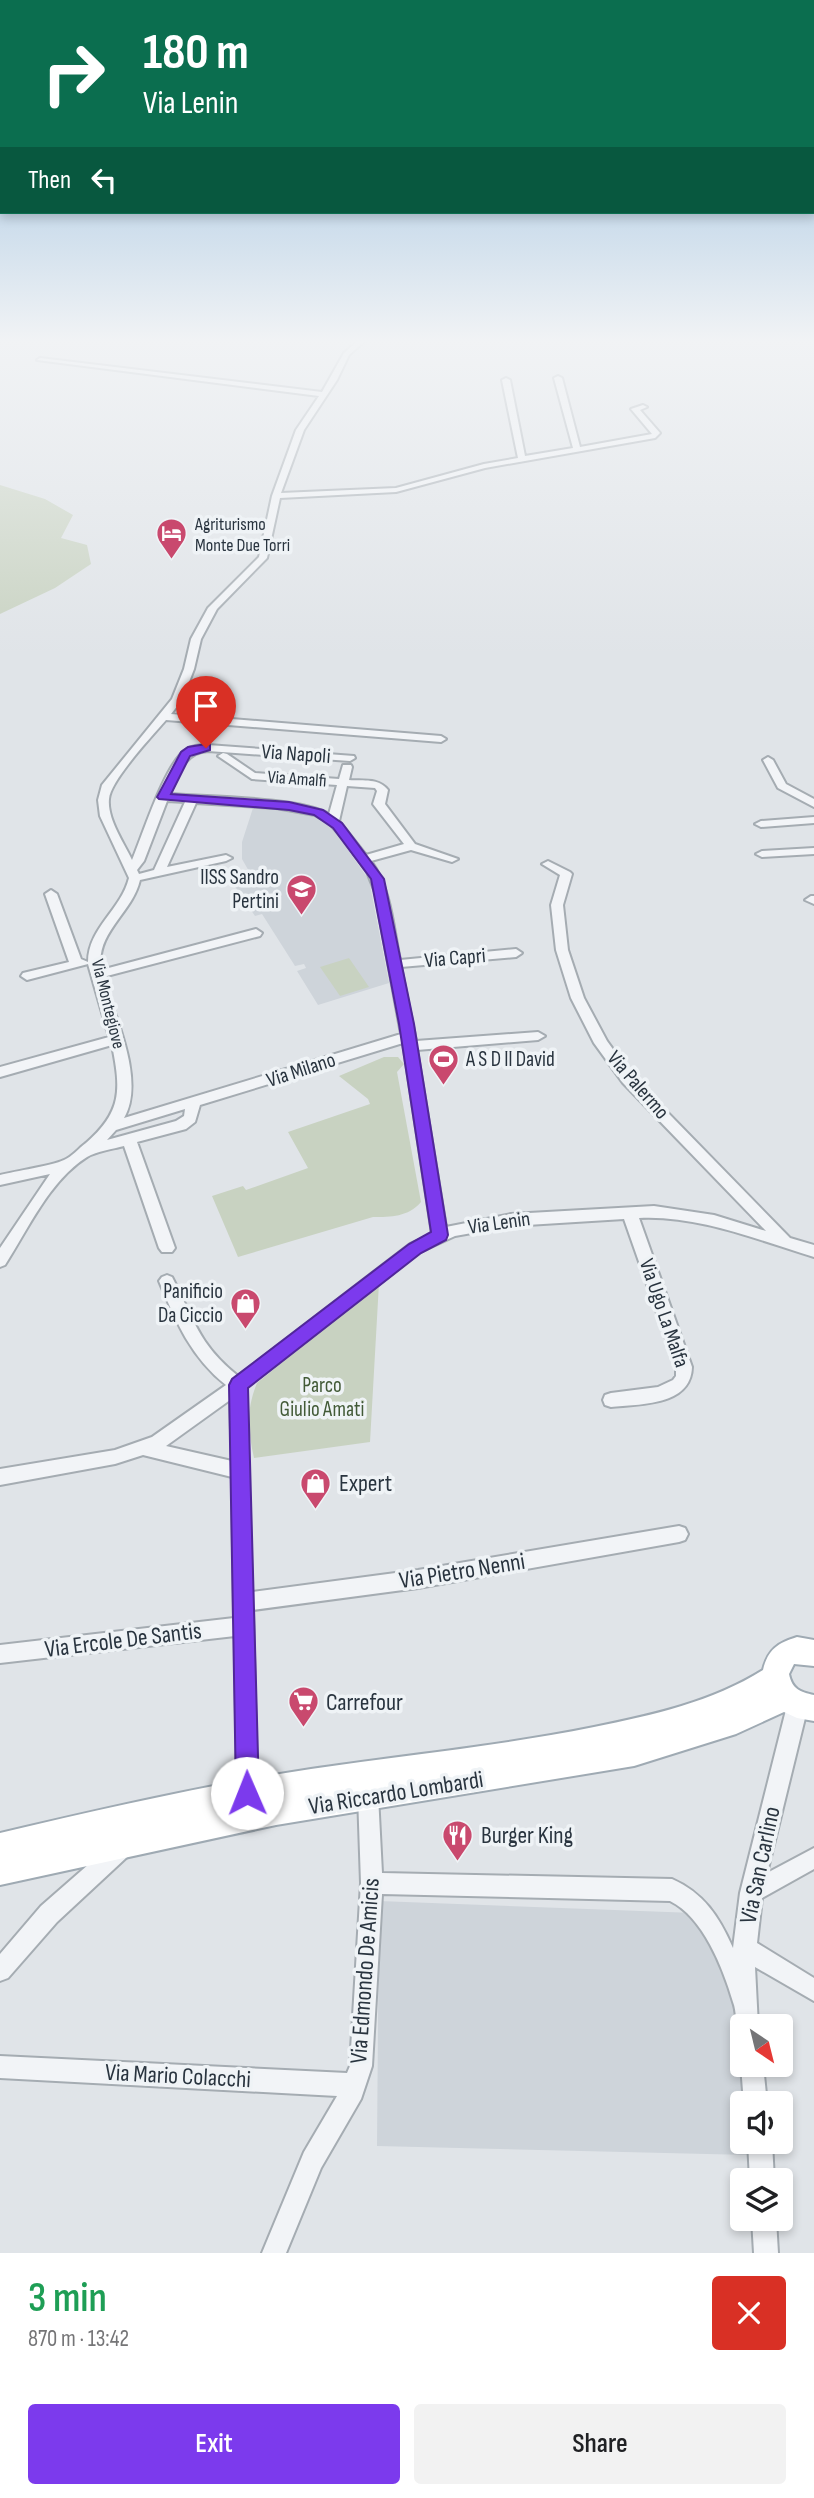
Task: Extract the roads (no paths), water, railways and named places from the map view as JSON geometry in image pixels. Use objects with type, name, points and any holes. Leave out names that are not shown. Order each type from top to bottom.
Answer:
[{"type":"main road","points":[[793,1697],[778,1662],[783,1656],[812,1646]]},
{"type":"main road","name":"Via Riccardo Lombardi","points":[[0,1847],[153,1811],[247,1793],[523,1754],[607,1738],[709,1712],[744,1698],[793,1697]]},
{"type":"main road","name":"Via Riccardo Lombardi","points":[[0,1871],[130,1841],[368,1795],[618,1757],[697,1735],[793,1697]]},
{"type":"street","points":[[226,858],[159,873],[133,873],[106,816],[103,796],[117,772],[165,717],[183,687],[196,639],[213,608],[225,593],[254,569],[264,555],[276,496],[294,445]]},
{"type":"street","points":[[519,445],[522,459]]},
{"type":"street","points":[[576,445],[577,450]]},
{"type":"street","points":[[276,496],[396,490],[455,472],[604,445]]},
{"type":"street","points":[[165,717],[440,739]]},
{"type":"street","name":"Via Napoli","points":[[133,873],[184,756],[195,749],[348,762]]},
{"type":"street","name":"Via Amalfi","points":[[223,756],[251,776],[381,787],[383,790],[379,804],[411,846]]},
{"type":"street","points":[[768,760],[782,786],[814,804]]},
{"type":"street","name":"Via Amalfi","points":[[333,821],[348,762]]},
{"type":"street","name":"Via Amalfi","points":[[244,802],[251,776]]},
{"type":"street","points":[[164,797],[305,809],[333,821],[364,859],[380,888],[409,1042],[440,1235]]},
{"type":"street","points":[[159,873],[192,799]]},
{"type":"street","points":[[761,824],[814,820]]},
{"type":"street","points":[[364,859],[411,846],[452,859]]},
{"type":"street","points":[[762,854],[814,851]]},
{"type":"street","name":"Via Palermo","points":[[548,864],[566,874],[557,906],[561,951],[581,1001],[610,1057],[628,1080],[784,1241]]},
{"type":"street","name":"Via Montegiove","points":[[0,1261],[52,1182],[110,1127],[121,1111],[123,1099],[118,1039],[94,960],[99,941],[130,893],[133,873]]},
{"type":"street","points":[[51,894],[76,964]]},
{"type":"street","points":[[97,975],[257,933]]},
{"type":"street","name":"Via Capri","points":[[395,964],[516,953]]},
{"type":"street","points":[[27,976],[94,960]]},
{"type":"street","name":"Via Milano","points":[[110,1127],[409,1042],[538,1036]]},
{"type":"street","points":[[0,1072],[118,1039]]},
{"type":"street","points":[[81,1153],[184,1123],[192,1115],[194,1103]]},
{"type":"street","points":[[129,1140],[167,1248]]},
{"type":"street","points":[[0,1180],[68,1164]]},
{"type":"street","name":"Via Lenin","points":[[0,1478],[114,1457],[145,1448],[176,1431],[415,1248],[440,1235],[502,1221],[629,1212],[662,1213],[703,1219],[814,1251]]},
{"type":"street","name":"Via Ugo La Malfa","points":[[611,1400],[669,1392],[679,1387],[685,1378],[684,1367],[629,1212]]},
{"type":"street","points":[[167,1281],[198,1350],[212,1366],[239,1385],[247,1793]]},
{"type":"street","points":[[145,1448],[241,1471]]},
{"type":"street","name":"Via Pietro Nenni","points":[[245,1602],[418,1579],[679,1534]]},
{"type":"street","name":"Via Ercole De Santis","points":[[0,1654],[245,1626]]},
{"type":"street","name":"Via San Carlino","points":[[746,2014],[744,1948],[751,1893],[793,1697]]},
{"type":"street","name":"Via Edmondo De Amicis","points":[[274,2253],[313,2160],[355,2085],[364,2044],[372,1883],[368,1795]]},
{"type":"street","points":[[0,1970],[49,1914],[130,1841]]},
{"type":"street","points":[[751,1893],[814,1858]]},
{"type":"street","points":[[372,1883],[672,1890],[688,1897],[703,1911],[745,2003]]},
{"type":"street","points":[[744,1948],[814,1990]]},
{"type":"street","name":"Via Mario Colacchi","points":[[0,2067],[355,2085]]},
{"type":"street","points":[[765,2231],[766,2253]]},
{"type":"place","name":"Agriturismo Monte Due Torri","points":[[172,561]]},
{"type":"place","name":"IISS Sandro Pertini","points":[[302,916]]},
{"type":"place","name":"A S D Il David","points":[[443,1086]]},
{"type":"place","name":"Panificio Da Ciccio","points":[[246,1330]]},
{"type":"place","name":"Expert","points":[[316,1510]]},
{"type":"place","name":"Carrefour","points":[[303,1729]]},
{"type":"place","name":"Burger King","points":[[458,1862]]},
{"type":"park label","name":"Parco Giulio Amati","points":[[322,1397]]}]
